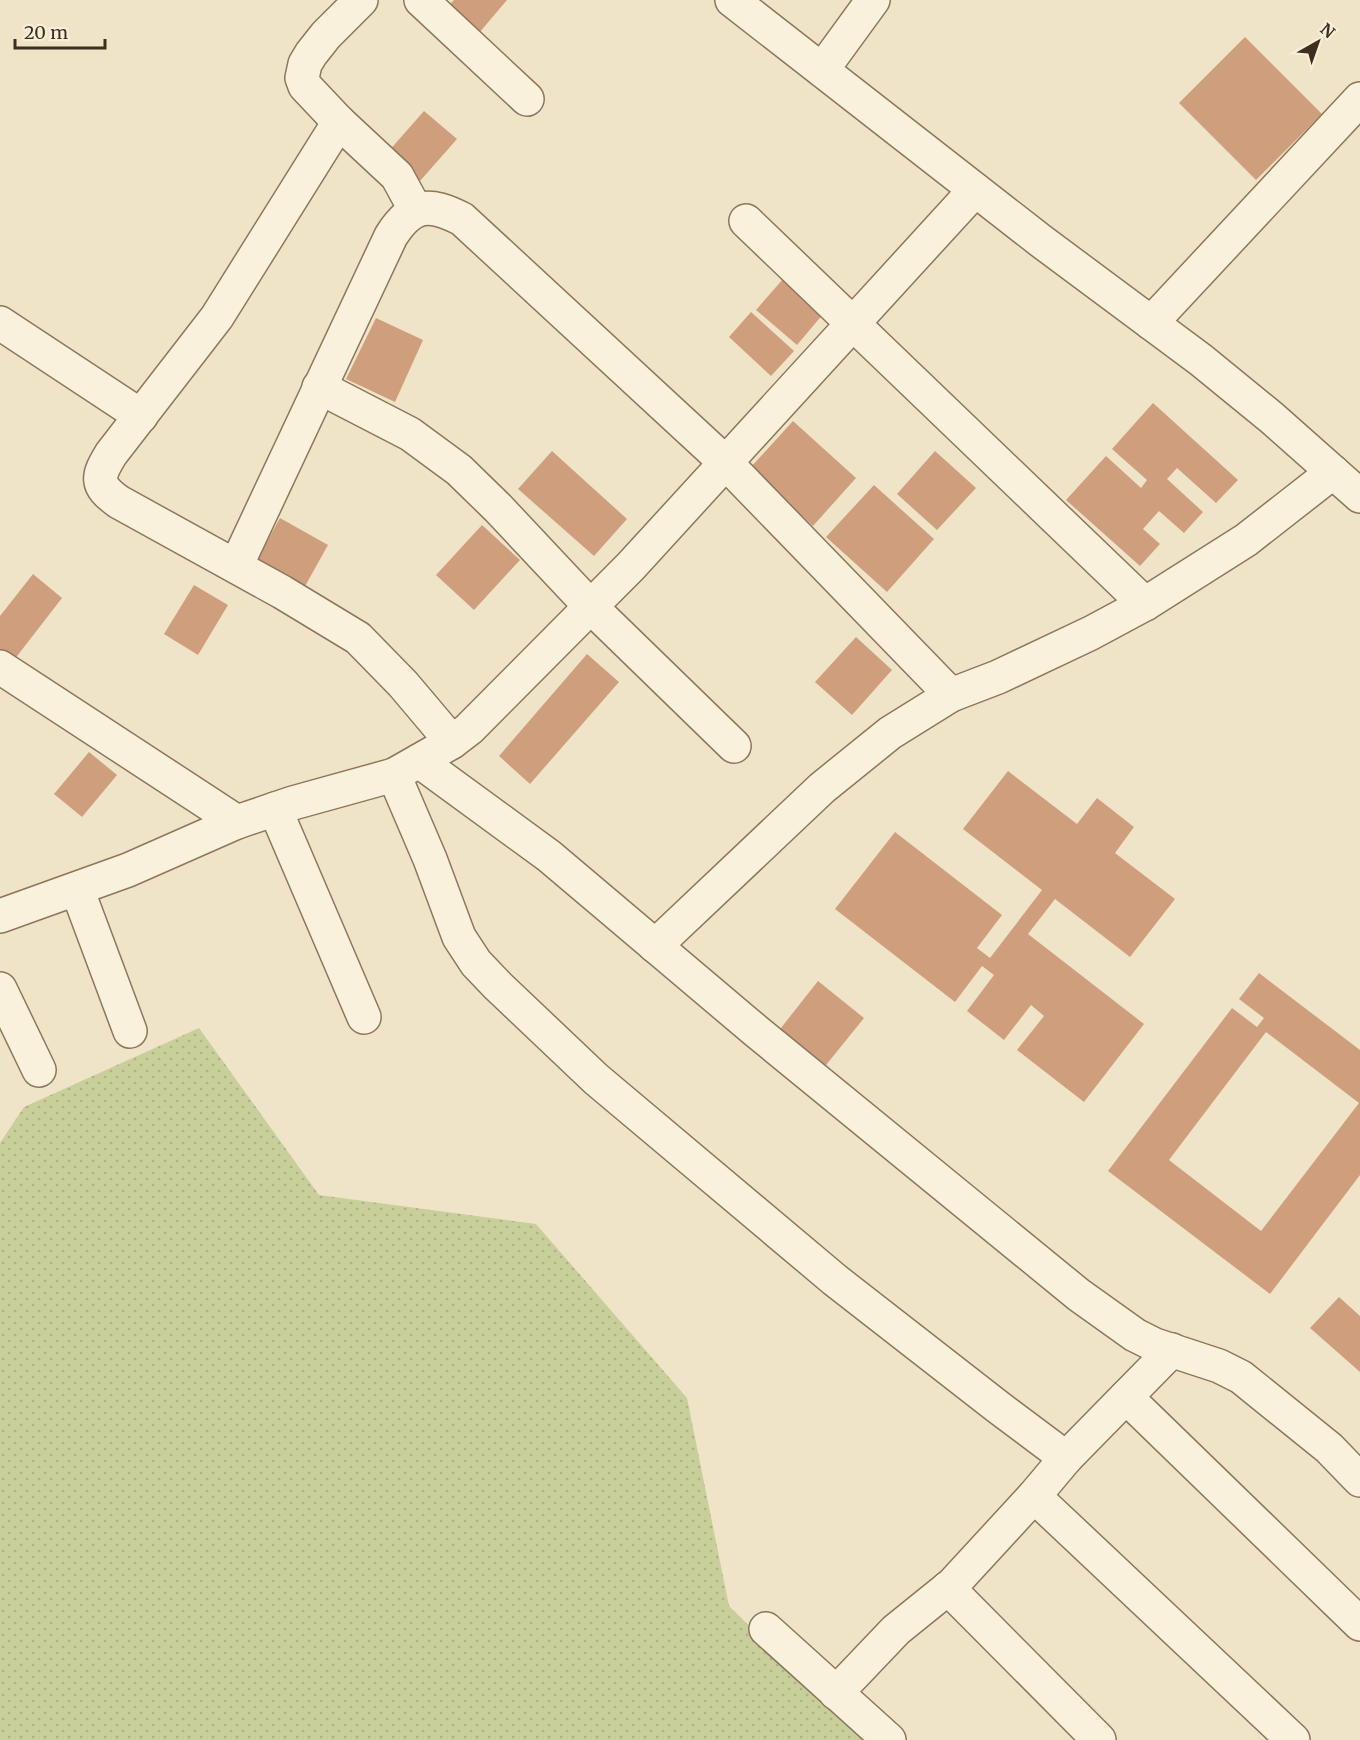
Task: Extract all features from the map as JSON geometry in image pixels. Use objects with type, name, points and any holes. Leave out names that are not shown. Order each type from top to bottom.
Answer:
[{"type":"street","points":[[361,0],[326,35],[311,54],[302,71],[302,78],[305,86],[339,122],[397,176],[416,209]]},
{"type":"street","points":[[422,0],[527,99]]},
{"type":"street","points":[[732,0],[975,190],[1201,360],[1272,418],[1360,496]]},
{"type":"street","points":[[822,70],[873,0]]},
{"type":"street","points":[[1151,323],[1360,99]]},
{"type":"street","points":[[339,122],[217,317],[111,454],[101,470],[99,479],[109,495],[119,502],[236,566],[358,638],[403,684],[452,742]]},
{"type":"street","points":[[0,916],[128,870],[237,822],[406,768],[452,742],[490,710],[591,607],[975,190]]},
{"type":"street","points":[[236,566],[391,236],[405,215],[416,209],[437,208],[462,219],[726,462],[951,695]]},
{"type":"street","points":[[746,221],[1145,603]]},
{"type":"street","points":[[0,322],[141,416]]},
{"type":"street","points":[[319,387],[410,434],[459,470],[591,607],[734,746]]},
{"type":"street","points":[[655,945],[822,788],[890,734],[951,695],[998,677],[1091,633],[1145,603],[1246,540],[1333,472]]},
{"type":"street","points":[[0,667],[237,822]]},
{"type":"street","points":[[406,768],[549,856],[756,1031],[1079,1295],[1135,1335],[1197,1357],[1241,1377],[1329,1448],[1360,1480]]},
{"type":"street","points":[[406,768],[430,859],[459,937],[477,963],[498,986],[596,1079],[835,1280],[1066,1458]]},
{"type":"street","points":[[276,809],[364,1017]]},
{"type":"street","points":[[77,889],[130,1031]]},
{"type":"street","points":[[0,988],[39,1070]]},
{"type":"street","points":[[836,1693],[896,1630],[948,1588],[1034,1496],[1066,1458],[1172,1350]]},
{"type":"street","points":[[1126,1397],[1360,1624]]},
{"type":"street","points":[[1034,1496],[1293,1740]]},
{"type":"street","points":[[948,1588],[1098,1740]]},
{"type":"street","points":[[766,1629],[889,1740]]},
{"type":"green space","points":[[199,1028],[319,1195],[536,1224],[687,1398],[729,1606],[865,1740],[0,1740],[0,1143],[24,1107]]},
{"type":"building","points":[[454,0],[507,0],[479,33],[448,6]]},
{"type":"building","points":[[1245,37],[1322,114],[1256,180],[1179,103]]},
{"type":"building","points":[[424,111],[457,139],[420,181],[387,153]]},
{"type":"building","points":[[783,279],[824,313],[797,345],[756,310]]},
{"type":"building","points":[[751,312],[794,351],[771,376],[729,337]]},
{"type":"building","points":[[376,318],[423,340],[395,402],[346,379]]},
{"type":"building","points":[[1153,403],[1238,480],[1216,503],[1177,468],[1167,479],[1203,512],[1184,533],[1159,511],[1143,529],[1160,544],[1140,566],[1066,500],[1106,456],[1141,488],[1147,480],[1112,449]]},
{"type":"building","points":[[793,421],[856,478],[813,526],[750,468]]},
{"type":"building","points":[[552,451],[627,519],[594,556],[518,489]]},
{"type":"building","points":[[935,451],[976,488],[937,530],[897,494]]},
{"type":"building","points":[[874,485],[934,539],[887,592],[826,537]]},
{"type":"building","points":[[280,518],[328,545],[304,588],[256,561]]},
{"type":"building","points":[[482,525],[520,560],[474,610],[436,575]]},
{"type":"building","points":[[33,574],[62,598],[14,660],[0,649],[0,616]]},
{"type":"building","points":[[194,585],[228,605],[198,655],[164,634]]},
{"type":"building","points":[[856,637],[892,670],[852,715],[815,682]]},
{"type":"building","points":[[587,654],[619,682],[530,784],[499,756]]},
{"type":"building","points":[[89,752],[117,775],[82,817],[54,794]]},
{"type":"building","points":[[1008,771],[1077,824],[1097,798],[1134,827],[1115,853],[1175,899],[1130,957],[1055,899],[1028,934],[1144,1024],[1084,1102],[1017,1050],[1044,1016],[1031,1005],[1004,1040],[967,1011],[994,975],[982,966],[955,1002],[835,909],[895,832],[1002,915],[977,948],[990,958],[1042,890],[963,829]]},
{"type":"building","points":[[1259,973],[1360,1050],[1360,1175],[1270,1294],[1108,1171],[1232,1008],[1257,1027],[1264,1018],[1239,999]],"holes":[[[1266,1032],[1359,1103],[1261,1231],[1169,1160]]]},
{"type":"building","points":[[818,981],[864,1018],[822,1070],[777,1033]]},
{"type":"building","points":[[1339,1297],[1360,1316],[1360,1372],[1310,1328]]}]
